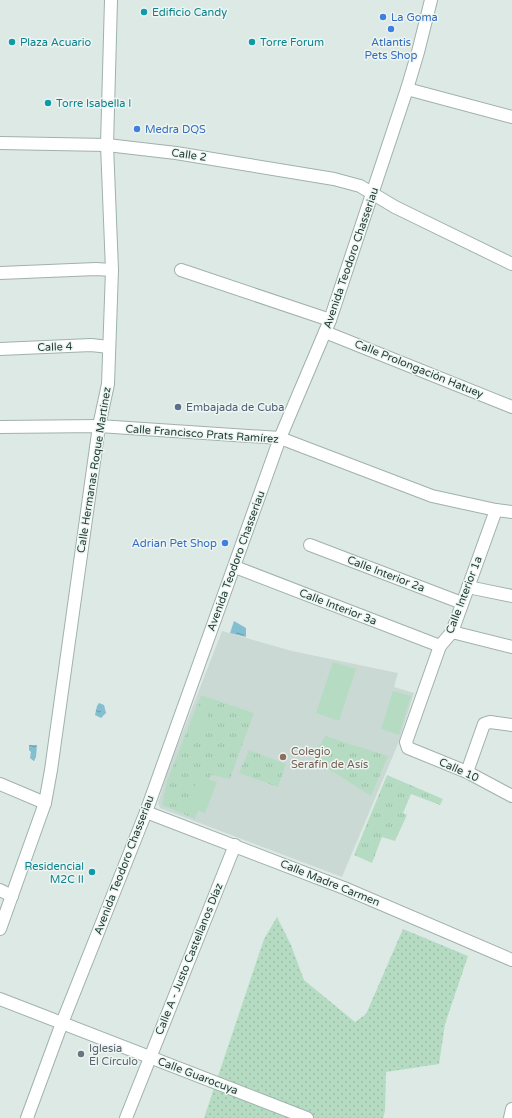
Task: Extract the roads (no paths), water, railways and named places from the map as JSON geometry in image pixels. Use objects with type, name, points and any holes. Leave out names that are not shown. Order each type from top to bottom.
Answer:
[{"type":"street","name":"Calle Hermanas Roque Martínez","points":[[0,929],[45,803],[51,770],[99,426],[108,384],[112,270],[107,145],[111,0]]},
{"type":"street","name":"Avenida Teodoro Chasseriau","points":[[27,1118],[62,1023],[146,812],[280,438],[330,320],[374,193],[407,89],[418,52],[430,0]]},
{"type":"street","points":[[407,89],[512,117]]},
{"type":"street","name":"Calle 2","points":[[0,143],[107,145],[176,153],[334,179],[360,186],[374,193],[395,207],[512,264]]},
{"type":"street","points":[[0,273],[96,269],[112,270]]},
{"type":"street","points":[[181,270],[330,320]]},
{"type":"street","name":"Calle Prolongación Hatuey","points":[[325,332],[512,407]]},
{"type":"street","name":"Calle 4","points":[[0,349],[91,346],[110,347]]},
{"type":"street","name":"Calle Francisco Prats Ramírez","points":[[0,427],[99,426],[280,438],[432,496],[512,512]]},
{"type":"street","name":"Calle Interior 1a","points":[[406,745],[440,646],[452,632],[496,510]]},
{"type":"street","name":"Calle Interior 2a","points":[[310,545],[462,603]]},
{"type":"street","name":"Calle Interior 3a","points":[[235,567],[440,646]]},
{"type":"street","points":[[468,587],[512,596]]},
{"type":"street","points":[[452,632],[512,647]]},
{"type":"street","points":[[467,772],[484,724],[490,722],[512,725]]},
{"type":"street","name":"Calle 10","points":[[406,745],[408,748],[467,772],[512,796]]},
{"type":"street","points":[[0,784],[45,803]]},
{"type":"street","name":"Calle Madre Carmen","points":[[146,812],[344,888],[512,960]]},
{"type":"street","name":"Calle A - Justo Castellanos Díaz","points":[[126,1118],[235,845]]},
{"type":"street","points":[[0,890],[12,896]]},
{"type":"street","name":"Calle Guarocuya","points":[[0,999],[307,1118]]},
{"type":"street","points":[[510,1118],[512,1109]]},
{"type":"water","points":[[234,621],[246,628],[246,637],[230,633]]},
{"type":"water","points":[[99,703],[104,705],[106,713],[101,718],[95,715]]},
{"type":"water","points":[[29,745],[37,745],[36,757],[34,761],[30,758],[31,752],[29,750]]},
{"type":"place","name":"Edificio Candy","points":[[144,12]]},
{"type":"place","name":"La Goma","points":[[383,17]]},
{"type":"place","name":"Atlantis Pets Shop","points":[[391,29]]},
{"type":"place","name":"Plaza Acuario","points":[[12,42]]},
{"type":"place","name":"Torre Forum","points":[[252,42]]},
{"type":"place","name":"Torre Isabella I","points":[[48,103]]},
{"type":"place","name":"Medra DQS","points":[[137,129]]},
{"type":"place","name":"Embajada de Cuba","points":[[178,407]]},
{"type":"place","name":"Adrian Pet Shop","points":[[225,543]]},
{"type":"place","name":"Colegio Serafín de Asís","points":[[283,757]]},
{"type":"place","name":"Residencial M2C II","points":[[92,872]]},
{"type":"place","name":"Iglesia El Círculo","points":[[81,1054]]}]
